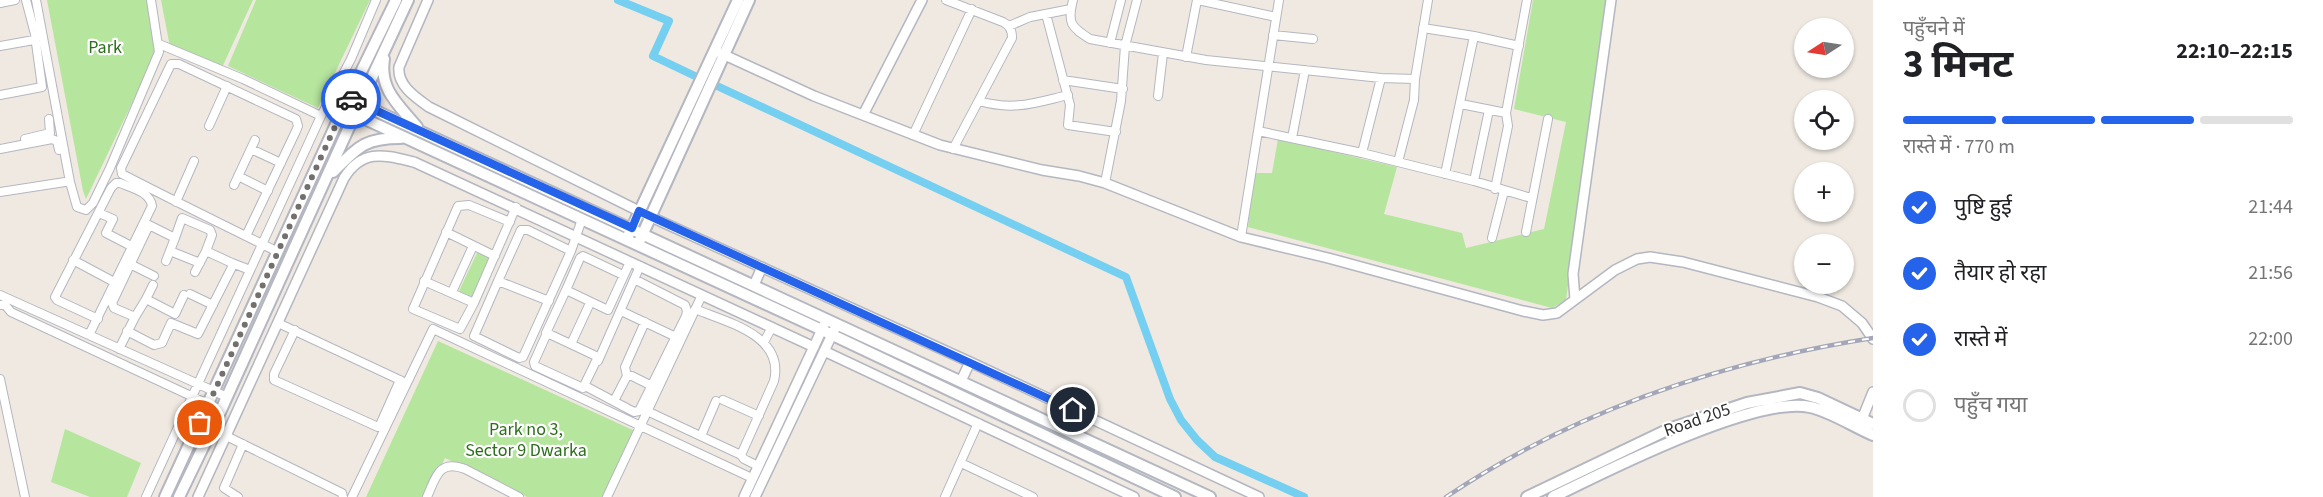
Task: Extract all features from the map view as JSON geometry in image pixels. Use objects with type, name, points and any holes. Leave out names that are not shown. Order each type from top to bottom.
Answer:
[{"type":"main road","points":[[165,497],[348,98],[396,0]]},
{"type":"main road","points":[[179,497],[408,0]]},
{"type":"main road","points":[[638,245],[719,53],[738,0]]},
{"type":"main road","points":[[627,240],[639,211],[719,53],[749,0]]},
{"type":"main road","points":[[385,50],[382,70],[385,86],[392,100],[420,131]]},
{"type":"main road","points":[[348,98],[1210,497]]},
{"type":"main road","points":[[343,109],[827,332],[1175,497]]},
{"type":"main road","points":[[327,177],[355,150],[369,141],[383,138],[407,139]]},
{"type":"main road","name":"Road 205","points":[[1527,497],[1669,429],[1747,403],[1800,393],[1818,398],[1860,424],[1873,435]]},
{"type":"main road","name":"Road 205","points":[[1553,497],[1674,441],[1749,413],[1791,405],[1812,407],[1860,424],[1873,424]]},
{"type":"street","points":[[0,3],[15,0]]},
{"type":"street","points":[[0,48],[36,38],[27,0]]},
{"type":"street","points":[[0,95],[42,87],[36,0]]},
{"type":"street","points":[[40,42],[53,89],[70,182],[77,207],[86,210],[93,203],[110,168],[155,63],[159,44],[151,0]]},
{"type":"street","points":[[146,497],[376,0]]},
{"type":"street","points":[[428,0],[399,66],[400,78],[413,95],[446,118],[651,217],[1259,497]]},
{"type":"street","points":[[863,115],[922,0]]},
{"type":"street","points":[[946,0],[1009,26],[1071,9]]},
{"type":"street","points":[[1073,0],[1070,18],[1077,31],[1090,39],[1186,57],[1381,78],[1415,79]]},
{"type":"street","points":[[1110,43],[1120,0]]},
{"type":"street","points":[[1105,183],[1123,89],[1125,46],[1137,0]]},
{"type":"street","points":[[1186,57],[1198,0],[1276,17]]},
{"type":"street","points":[[1241,237],[1279,0]]},
{"type":"street","points":[[1398,162],[1414,100],[1415,79],[1428,0]]},
{"type":"street","points":[[1495,189],[1508,126],[1506,113],[1525,0]]},
{"type":"street","points":[[1575,299],[1573,274],[1611,0]]},
{"type":"street","points":[[913,135],[972,9]]},
{"type":"street","points":[[1046,14],[1070,105],[1068,125],[1116,132]]},
{"type":"street","points":[[953,149],[1012,38],[1009,26]]},
{"type":"street","points":[[1423,28],[1519,46]]},
{"type":"street","points":[[1273,35],[1313,39]]},
{"type":"street","points":[[1445,174],[1474,36]]},
{"type":"street","points":[[0,48],[40,42]]},
{"type":"street","points":[[159,44],[243,79],[321,117]]},
{"type":"street","points":[[719,53],[814,96],[953,149],[1105,183],[1241,237],[1523,311],[1543,315],[1557,313],[1615,270],[1637,259],[1650,257],[1683,262],[1818,297],[1842,306],[1862,323],[1873,339]]},
{"type":"street","points":[[1158,96],[1163,53]]},
{"type":"street","points":[[246,236],[296,131],[298,126],[296,119],[179,64],[171,64],[121,168],[122,174],[176,202],[278,252]]},
{"type":"street","points":[[1292,138],[1305,70]]},
{"type":"street","points":[[1362,153],[1381,78]]},
{"type":"street","points":[[1063,80],[1123,89]]},
{"type":"street","points":[[209,126],[226,86]]},
{"type":"street","points":[[0,100],[53,89]]},
{"type":"street","points":[[980,101],[996,106],[1018,106],[1068,95]]},
{"type":"street","points":[[1461,104],[1506,113]]},
{"type":"street","points":[[1474,181],[1489,110]]},
{"type":"street","points":[[0,144],[50,133],[49,119]]},
{"type":"street","points":[[1526,232],[1548,119]]},
{"type":"street","points":[[1258,131],[1362,153],[1531,198]]},
{"type":"street","points":[[0,148],[55,139],[58,143],[65,178],[63,183],[0,192]]},
{"type":"street","points":[[234,185],[255,140]]},
{"type":"street","points":[[251,149],[281,164]]},
{"type":"street","points":[[200,496],[225,435],[344,178],[351,166],[369,156],[385,155],[414,162],[814,346]]},
{"type":"street","points":[[176,202],[194,161]]},
{"type":"street","points":[[238,176],[268,191]]},
{"type":"street","points":[[89,335],[98,319],[116,283],[152,206],[150,198],[116,183],[111,188],[55,297],[98,319]]},
{"type":"street","points":[[1492,238],[1504,191]]},
{"type":"street","points":[[510,222],[462,205],[457,208],[413,309],[455,328],[462,328],[495,256],[510,222],[516,207]]},
{"type":"street","points":[[99,213],[113,219],[106,233],[132,247]]},
{"type":"street","points":[[166,261],[182,218],[186,218],[210,230],[212,235],[195,272]]},
{"type":"street","points":[[515,367],[519,358],[525,355],[571,251],[582,219]]},
{"type":"street","points":[[135,317],[112,305],[148,225],[175,238]]},
{"type":"street","points":[[519,358],[474,335],[521,230],[528,230],[571,251]]},
{"type":"street","points":[[446,232],[495,256]]},
{"type":"street","points":[[452,292],[473,246]]},
{"type":"street","points":[[170,251],[200,263]]},
{"type":"street","points":[[206,251],[250,270]]},
{"type":"street","points":[[546,333],[597,357],[583,388],[535,366],[534,362],[546,333],[580,258],[583,256],[623,275]]},
{"type":"street","points":[[73,261],[116,283]]},
{"type":"street","points":[[566,290],[591,303],[610,309],[630,262]]},
{"type":"street","points":[[171,324],[198,334],[231,272],[232,263]]},
{"type":"street","points":[[119,349],[146,299],[153,280],[130,264]]},
{"type":"street","points":[[581,398],[636,280],[640,266]]},
{"type":"street","points":[[754,285],[762,267]]},
{"type":"street","points":[[587,387],[638,412],[686,316],[686,307],[681,302],[636,280]]},
{"type":"street","points":[[424,281],[474,303]]},
{"type":"street","points":[[498,281],[549,301]]},
{"type":"street","points":[[127,331],[158,345],[162,343],[175,314],[187,295],[213,305]]},
{"type":"street","points":[[607,497],[702,295]]},
{"type":"street","points":[[2,298],[227,397]]},
{"type":"street","points":[[2,298],[11,312],[221,410]]},
{"type":"street","points":[[146,299],[175,314]]},
{"type":"street","points":[[571,344],[591,303]]},
{"type":"street","points":[[695,309],[744,330],[764,342],[770,350],[776,374],[741,455]]},
{"type":"street","points":[[621,311],[675,337]]},
{"type":"street","points":[[755,497],[824,351],[827,332],[832,321]]},
{"type":"street","points":[[627,376],[622,365],[645,322]]},
{"type":"street","points":[[278,323],[402,382]]},
{"type":"street","points":[[764,342],[772,327]]},
{"type":"street","points":[[295,330],[274,374],[274,380],[378,427],[433,329],[753,478]]},
{"type":"street","points":[[744,497],[814,346],[827,332]]},
{"type":"street","points":[[824,351],[1134,497]]},
{"type":"street","points":[[961,381],[970,362]]},
{"type":"street","points":[[627,376],[632,376],[652,386]]},
{"type":"street","points":[[614,401],[627,376]]},
{"type":"street","points":[[0,379],[25,497]]},
{"type":"street","points":[[352,497],[402,382]]},
{"type":"street","points":[[1860,424],[1873,393]]},
{"type":"street","points":[[698,435],[717,400],[759,416]]},
{"type":"street","points":[[647,411],[741,455],[758,466]]},
{"type":"street","points":[[945,497],[978,423]]},
{"type":"street","points":[[212,429],[342,493],[343,497]]},
{"type":"street","points":[[238,497],[224,489],[243,444]]},
{"type":"street","points":[[1069,466],[1075,450]]},
{"type":"street","points":[[961,463],[1033,497]]},
{"type":"street","points":[[427,497],[440,471],[446,466],[456,466],[519,497]]},
{"type":"green space","name":"Park","points":[[47,0],[147,0],[156,47],[154,57],[86,199],[83,191]]},
{"type":"green space","points":[[161,0],[253,0],[219,74],[171,52]]},
{"type":"green space","points":[[256,0],[370,0],[318,108],[228,66]]},
{"type":"green space","points":[[1533,0],[1607,0],[1566,300],[1552,308],[1248,227],[1254,173],[1272,173],[1278,139],[1397,167],[1384,214],[1462,233],[1466,248],[1544,229],[1566,122],[1514,109]]},
{"type":"green space","points":[[478,251],[491,258],[472,298],[459,291]]},
{"type":"green space","name":"Park no 3, Sector 9 Dwarka","points":[[438,341],[635,431],[605,497],[527,497],[445,458],[426,497],[366,497]]},
{"type":"green space","points":[[65,429],[141,463],[127,497],[90,497],[51,482]]},
{"type":"waterway","points":[[618,0],[669,21],[653,56],[697,77]]},
{"type":"waterway","points":[[715,85],[1126,277],[1170,399],[1181,420],[1197,440],[1215,457],[1304,497]]},
{"type":"railway","points":[[1446,497],[1495,466],[1545,439],[1650,394],[1760,361],[1873,338]]},
{"type":"way so far","points":[[200,423],[348,98],[351,99]]},
{"type":"route","points":[[351,99],[632,228],[639,211],[1073,410]]}]
